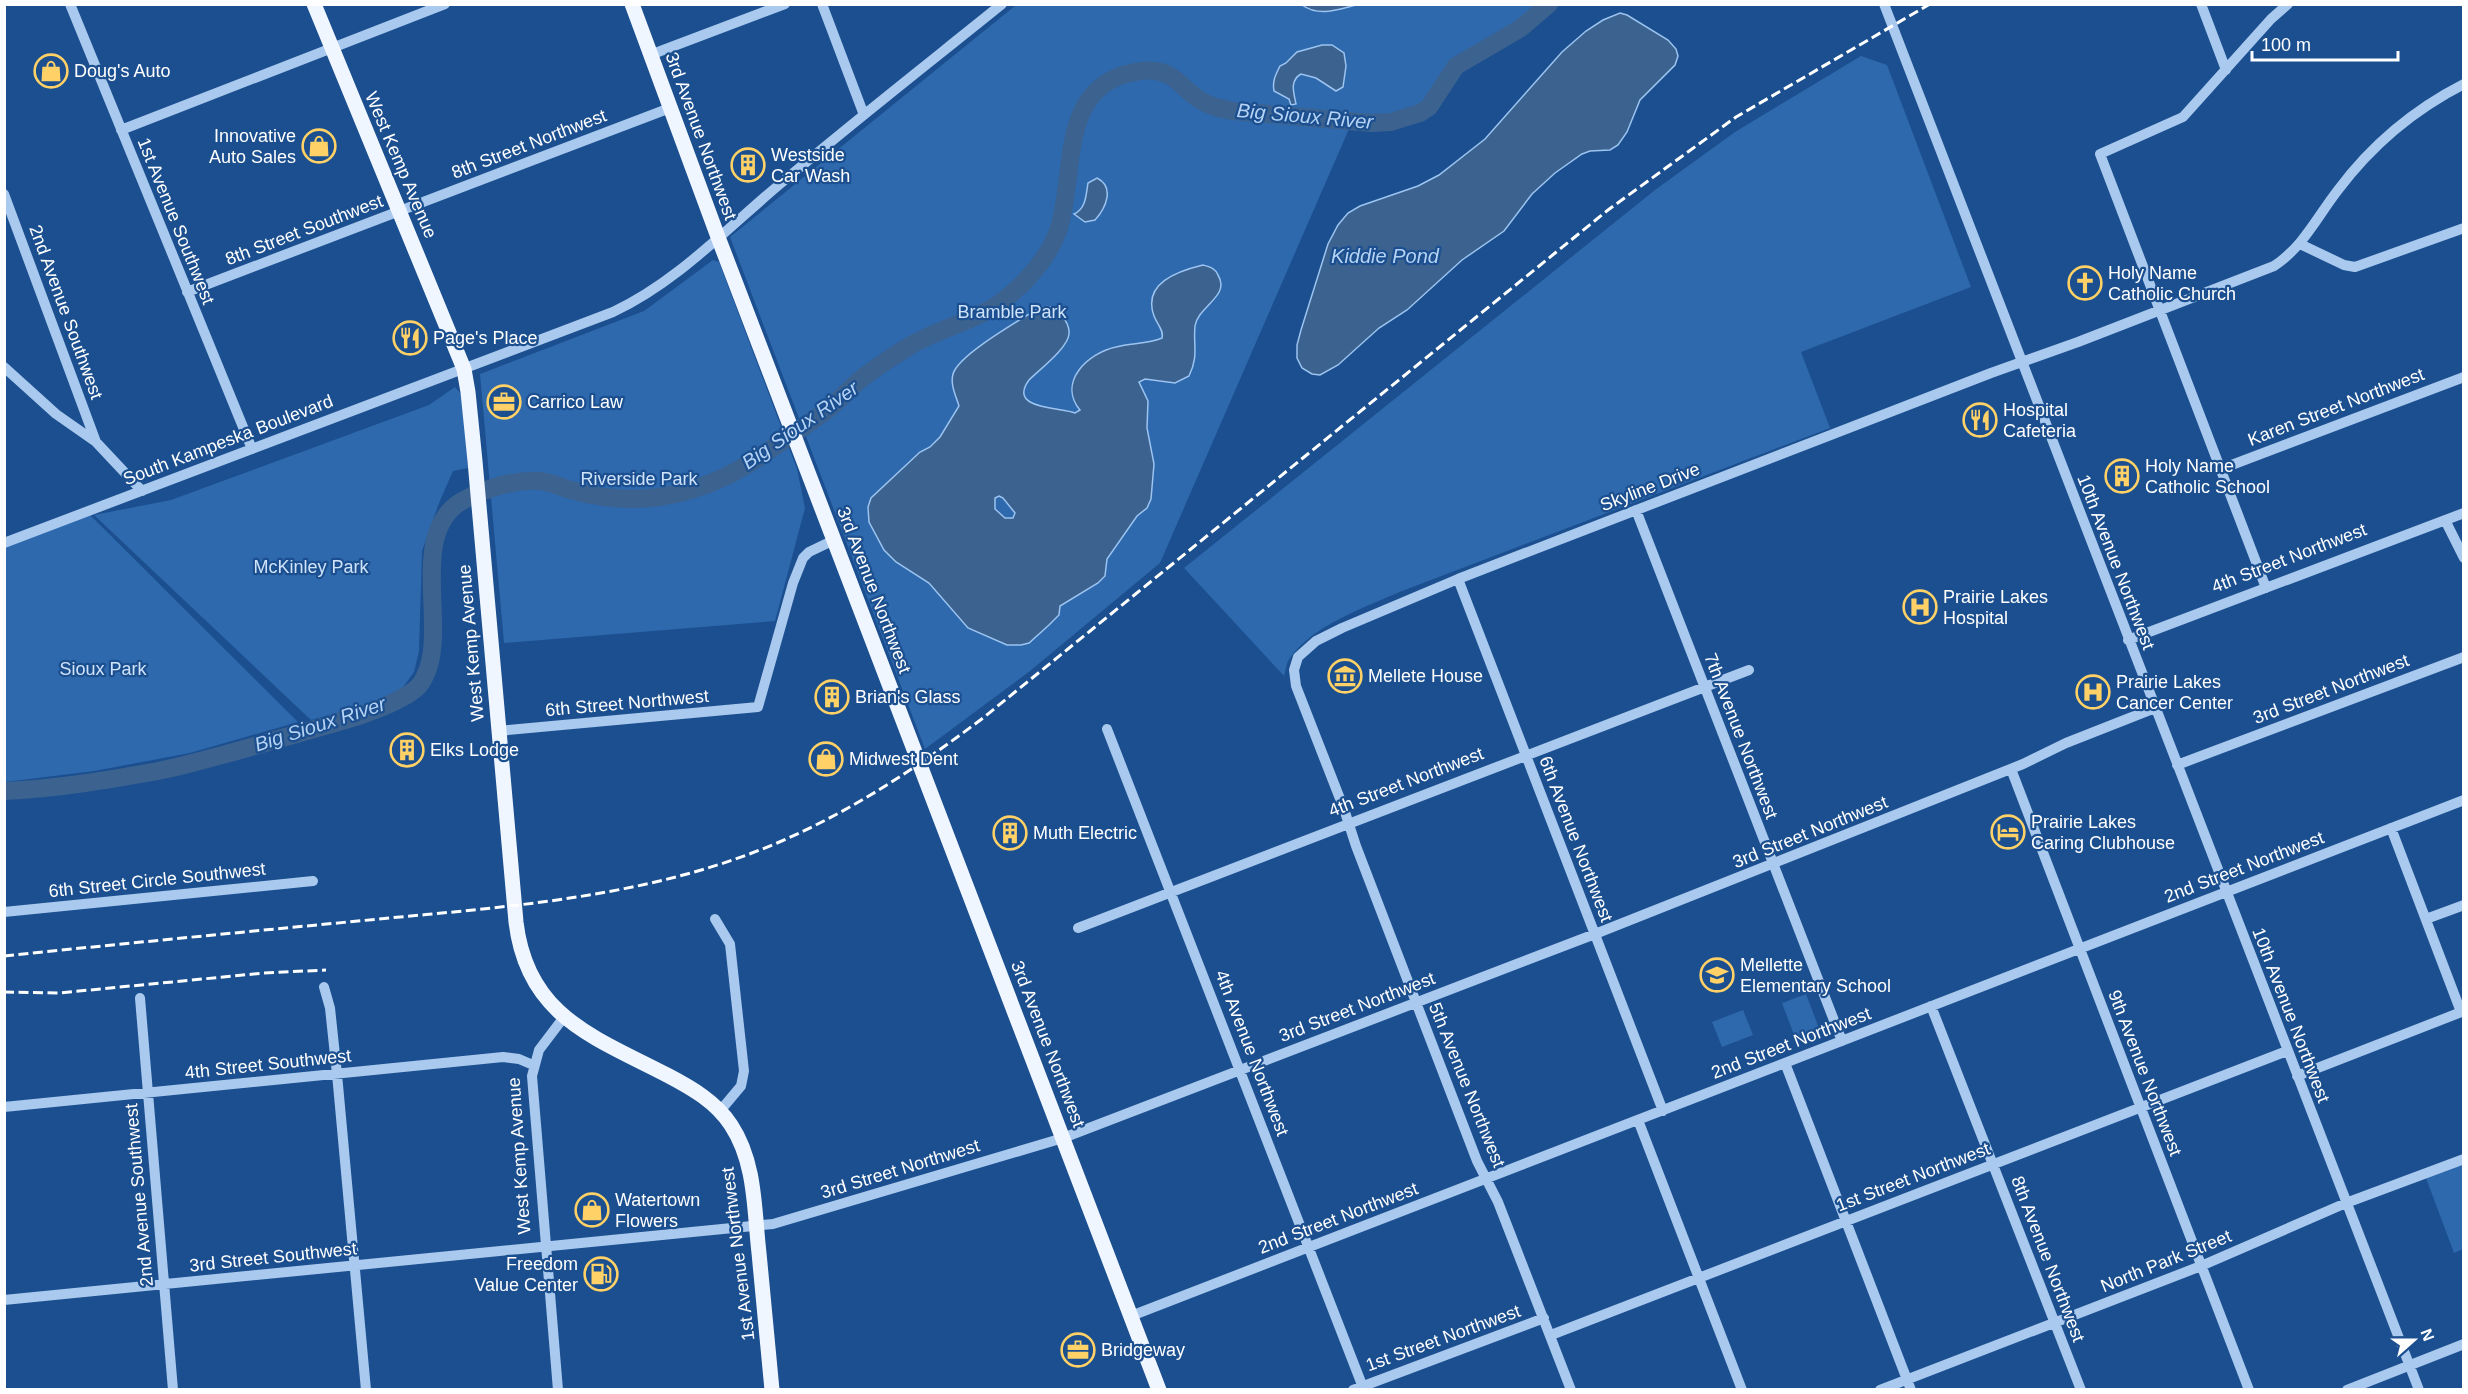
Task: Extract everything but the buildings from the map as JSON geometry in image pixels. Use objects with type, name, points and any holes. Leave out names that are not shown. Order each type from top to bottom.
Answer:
[{"type":"main road","name":"West Kemp Avenue","points":[[314,4],[464,369],[475,461],[519,946],[531,978],[546,999],[564,1017]]},
{"type":"main road","name":"3rd Avenue Northwest","points":[[632,4],[717,237],[1159,1389]]},
{"type":"main road","points":[[564,1017],[584,1031],[697,1092],[720,1111]]},
{"type":"main road","name":"1st Avenue Northwest","points":[[720,1111],[737,1135],[748,1161],[754,1194],[772,1389]]},
{"type":"street","name":"1st Avenue Southwest","points":[[70,4],[252,449]]},
{"type":"street","points":[[121,130],[445,4]]},
{"type":"street","points":[[650,55],[785,4]]},
{"type":"street","points":[[822,4],[864,115]]},
{"type":"street","name":"South Kampeska Boulevard","points":[[4,543],[614,312],[640,299],[688,264],[717,237],[864,115],[1002,4]]},
{"type":"street","name":"10th Avenue Northwest","points":[[1884,4],[2419,1389]]},
{"type":"street","points":[[2200,4],[2226,70]]},
{"type":"street","points":[[2266,588],[2100,154],[2183,117],[2271,19],[2288,4]]},
{"type":"street","name":"Skyline Drive","points":[[1298,657],[1316,641],[1342,628],[1458,579],[2274,267],[2300,244],[2338,190],[2382,141],[2431,103],[2463,84]]},
{"type":"street","name":"8th Street Northwest","points":[[399,211],[670,108]]},
{"type":"street","name":"2nd Avenue Southwest","points":[[4,194],[96,442]]},
{"type":"street","name":"8th Street Southwest","points":[[188,292],[399,211]]},
{"type":"street","points":[[2300,244],[2344,265],[2355,267],[2463,228]]},
{"type":"street","points":[[4,367],[56,414],[96,442],[142,491]]},
{"type":"street","name":"Karen Street Northwest","points":[[2221,469],[2463,376]]},
{"type":"street","name":"7th Avenue Northwest","points":[[1636,510],[1842,1041]]},
{"type":"street","name":"4th Street Northwest","points":[[2128,640],[2463,513]]},
{"type":"street","points":[[2445,520],[2463,558]]},
{"type":"street","name":"6th Street Northwest","points":[[498,731],[758,707],[803,558],[809,552],[834,540]]},
{"type":"street","name":"6th Avenue Northwest","points":[[1458,579],[1663,1110]]},
{"type":"street","name":"5th Avenue Northwest","points":[[1298,657],[1294,670],[1296,686],[1477,1161],[1544,1318],[1571,1389]]},
{"type":"street","name":"3rd Street Northwest","points":[[2177,765],[2463,657]]},
{"type":"street","name":"4th Street Northwest","points":[[1078,928],[1749,670]]},
{"type":"street","name":"3rd Street Northwest","points":[[545,1246],[756,1227],[790,1219],[1062,1138],[1773,864],[2011,769],[2066,743],[2155,708]]},
{"type":"street","name":"4th Avenue Northwest","points":[[1107,729],[1241,1069],[1360,1388]]},
{"type":"street","name":"9th Avenue Northwest","points":[[2011,769],[2249,1389]]},
{"type":"street","name":"2nd Street Northwest","points":[[1131,1316],[2463,800]]},
{"type":"street","points":[[2297,1076],[2462,1012],[2391,828]]},
{"type":"street","name":"6th Street Circle Southwest","points":[[4,912],[313,882]]},
{"type":"street","points":[[2426,919],[2463,905]]},
{"type":"street","points":[[715,919],[730,944],[744,1071],[741,1086],[720,1111]]},
{"type":"street","points":[[324,987],[330,1008],[337,1074],[366,1389]]},
{"type":"street","name":"2nd Avenue Southwest","points":[[140,998],[173,1389]]},
{"type":"street","name":"8th Avenue Northwest","points":[[1931,1006],[2081,1389]]},
{"type":"street","name":"West Kemp Avenue","points":[[558,1389],[532,1085],[533,1065],[544,1041],[564,1017]]},
{"type":"street","name":"1st Street Northwest","points":[[1551,1335],[2287,1051]]},
{"type":"street","name":"4th Street Southwest","points":[[4,1107],[503,1057],[519,1059],[533,1065]]},
{"type":"street","points":[[1785,1063],[1909,1384]]},
{"type":"street","points":[[1638,1120],[1742,1389]]},
{"type":"street","name":"North Park Street","points":[[1880,1389],[1909,1384],[2055,1322],[2201,1266],[2346,1203],[2463,1160]]},
{"type":"street","name":"3rd Street Southwest","points":[[4,1300],[545,1246]]},
{"type":"street","name":"1st Street Northwest","points":[[1360,1388],[1544,1318]]},
{"type":"street","points":[[2347,1389],[2463,1344]]},
{"type":"green space","name":"Bramble Park","points":[[1016,5],[1549,5],[1521,28],[1456,66],[1429,107],[1420,113],[1391,122],[1352,122],[1160,563],[1030,671],[925,749],[730,237]]},
{"type":"green space","points":[[1861,56],[1887,65],[1971,287],[1801,352],[1830,428],[1402,591],[1341,618],[1300,646],[1289,660],[1284,676],[1184,568],[1655,190],[1735,132]]},
{"type":"green space","name":"Riverside Park","points":[[713,260],[719,262],[797,469],[805,508],[775,621],[504,643],[480,374],[644,311]]},
{"type":"green space","name":"McKinley Park","points":[[455,387],[462,395],[468,468],[453,471],[422,551],[419,651],[414,672],[401,690],[390,699],[311,720],[94,515],[171,500],[429,405]]},
{"type":"green space","name":"Sioux Park","points":[[89,514],[298,722],[190,753],[94,771],[5,782],[5,546]]},
{"type":"green space","points":[[1806,994],[1820,1031],[1796,1040],[1782,1003]]},
{"type":"green space","points":[[1743,1010],[1753,1035],[1722,1047],[1712,1022]]},
{"type":"green space","points":[[2463,1164],[2463,1249],[2454,1253],[2426,1178]]},
{"type":"water","points":[[1302,5],[1356,5],[1321,12]]},
{"type":"water","name":"Kiddie Pond","points":[[1620,13],[1668,40],[1676,49],[1678,56],[1675,65],[1640,100],[1627,132],[1618,145],[1610,150],[1590,151],[1582,154],[1555,173],[1532,194],[1504,231],[1462,260],[1407,310],[1379,328],[1338,365],[1320,375],[1312,374],[1302,368],[1297,358],[1297,345],[1301,330],[1328,244],[1338,225],[1348,213],[1360,206],[1418,186],[1439,175],[1485,139],[1562,52],[1586,31]]},
{"type":"water","points":[[1322,45],[1332,45],[1344,53],[1346,66],[1343,87],[1336,91],[1316,78],[1301,74],[1294,84],[1296,104],[1291,105],[1289,99],[1274,91],[1274,81],[1280,66],[1297,52]]},
{"type":"water","points":[[1097,178],[1106,187],[1107,198],[1095,220],[1085,222],[1074,214],[1083,205],[1088,183]]},
{"type":"water","points":[[1203,265],[1214,269],[1221,282],[1217,295],[1197,319],[1195,356],[1189,376],[1175,383],[1145,379],[1139,382],[1148,401],[1147,428],[1154,464],[1151,499],[1147,508],[1137,516],[1107,559],[1105,576],[1098,583],[1060,606],[1059,615],[1029,643],[1007,645],[968,628],[929,583],[896,562],[884,550],[869,522],[868,507],[871,498],[920,452],[930,447],[940,437],[959,406],[952,378],[957,366],[991,338],[1039,308],[1050,307],[1058,311],[1068,325],[1067,340],[1059,352],[1029,380],[1024,390],[1025,397],[1038,406],[1075,413],[1080,410],[1074,400],[1072,389],[1079,370],[1095,355],[1105,350],[1162,338],[1154,316],[1153,295],[1165,280],[1173,275]],"holes":[[[999,496],[1015,513],[1013,518],[1005,518],[995,509],[995,498]]]},
{"type":"waterway","name":"Big Sioux River","points":[[4,791],[81,784],[176,767],[355,717],[410,693],[423,681],[431,658],[432,559],[436,536],[445,516],[462,501],[500,486],[530,481],[548,482],[593,495],[626,499],[660,497],[695,489],[755,460],[808,424],[831,407],[861,379],[908,347],[998,305],[1038,266],[1058,231],[1073,142],[1079,120],[1088,101],[1102,86],[1123,75],[1151,70],[1162,72],[1175,79],[1205,103],[1233,111],[1371,123],[1391,122],[1420,113],[1429,107],[1456,66],[1521,28],[1549,4]]},
{"type":"railway","points":[[4,956],[480,909],[581,896],[680,876],[729,861],[777,843],[832,817],[884,787],[983,718],[1608,210],[1736,117],[1930,4]]},
{"type":"railway","points":[[4,992],[59,993],[264,973],[326,970]]},
{"type":"place","name":"Doug's Auto","points":[[51,71]]},
{"type":"place","name":"Innovative Auto Sales","points":[[319,146]]},
{"type":"place","name":"Westside Car Wash","points":[[748,165]]},
{"type":"place","name":"Holy Name Catholic Church","points":[[2085,283]]},
{"type":"place","name":"Page's Place","points":[[410,338]]},
{"type":"place","name":"Carrico Law","points":[[504,402]]},
{"type":"place","name":"Hospital Cafeteria","points":[[1980,420]]},
{"type":"place","name":"Holy Name Catholic School","points":[[2122,476]]},
{"type":"place","name":"Prairie Lakes Hospital","points":[[1920,607]]},
{"type":"place","name":"Mellete House","points":[[1345,676]]},
{"type":"place","name":"Prairie Lakes Cancer Center","points":[[2093,692]]},
{"type":"place","name":"Brian's Glass","points":[[832,697]]},
{"type":"place","name":"Elks Lodge","points":[[407,750]]},
{"type":"place","name":"Midwest Dent","points":[[826,759]]},
{"type":"place","name":"Prairie Lakes Caring Clubhouse","points":[[2008,832]]},
{"type":"place","name":"Muth Electric","points":[[1010,833]]},
{"type":"place","name":"Mellette Elementary School","points":[[1717,975]]},
{"type":"place","name":"Watertown Flowers","points":[[592,1210]]},
{"type":"place","name":"Freedom Value Center","points":[[601,1274]]},
{"type":"place","name":"Bridgeway","points":[[1078,1350]]}]
